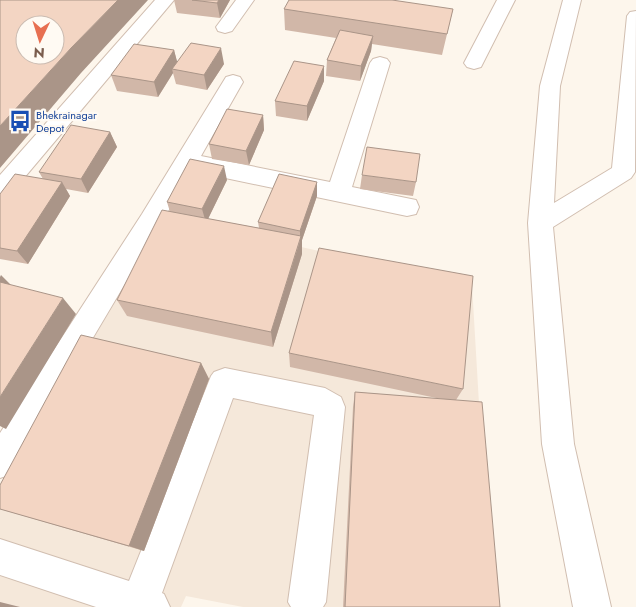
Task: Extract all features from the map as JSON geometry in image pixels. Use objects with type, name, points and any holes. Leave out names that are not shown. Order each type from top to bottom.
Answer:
[{"type":"street","points":[[0,191],[165,0]]},
{"type":"street","points":[[225,27],[245,0]]},
{"type":"street","points":[[474,64],[506,0]]},
{"type":"street","points":[[572,0],[550,86],[540,223],[558,444],[592,607]]},
{"type":"street","points":[[540,223],[624,172],[636,16]]},
{"type":"street","points":[[338,193],[380,62]]},
{"type":"street","points":[[0,462],[186,162],[233,82]]},
{"type":"street","points":[[186,162],[407,207]]},
{"type":"street","points":[[0,557],[145,605],[225,382],[324,403],[330,407],[307,602]]},
{"type":"shaded area","points":[[166,217],[472,285],[491,607],[243,607],[186,596],[181,607],[0,607],[0,496]]},
{"type":"building","points":[[0,0],[118,0],[65,55],[65,15],[15,15],[15,65],[56,65],[0,126]]},
{"type":"building","points":[[192,0],[219,0],[217,3]]},
{"type":"building","points":[[289,0],[392,0],[453,9],[447,34],[284,9]]},
{"type":"building","points":[[340,30],[373,36],[361,66],[327,60]]},
{"type":"building","points":[[191,43],[221,48],[204,75],[172,69]]},
{"type":"building","points":[[134,44],[174,50],[154,82],[111,75]]},
{"type":"building","points":[[294,61],[324,66],[307,106],[275,101]]},
{"type":"building","points":[[227,109],[263,115],[246,151],[209,144]]},
{"type":"building","points":[[71,125],[110,132],[81,179],[39,172]]},
{"type":"building","points":[[367,147],[420,154],[416,182],[362,175]]},
{"type":"building","points":[[190,159],[224,166],[202,209],[167,202]]},
{"type":"building","points":[[15,174],[62,182],[17,251],[0,248],[0,194]]},
{"type":"building","points":[[279,174],[317,182],[300,231],[258,222]]},
{"type":"building","points":[[162,210],[301,236],[271,332],[117,300]]},
{"type":"building","points":[[319,248],[473,276],[463,389],[289,353]]},
{"type":"building","points":[[0,282],[63,298],[0,397]]},
{"type":"building","points":[[81,335],[201,363],[129,546],[0,509],[0,485]]},
{"type":"building","points":[[355,392],[482,402],[500,607],[345,607]]},
{"type":"place","name":"Bhekrainagar Depot","points":[[20,121]]}]
